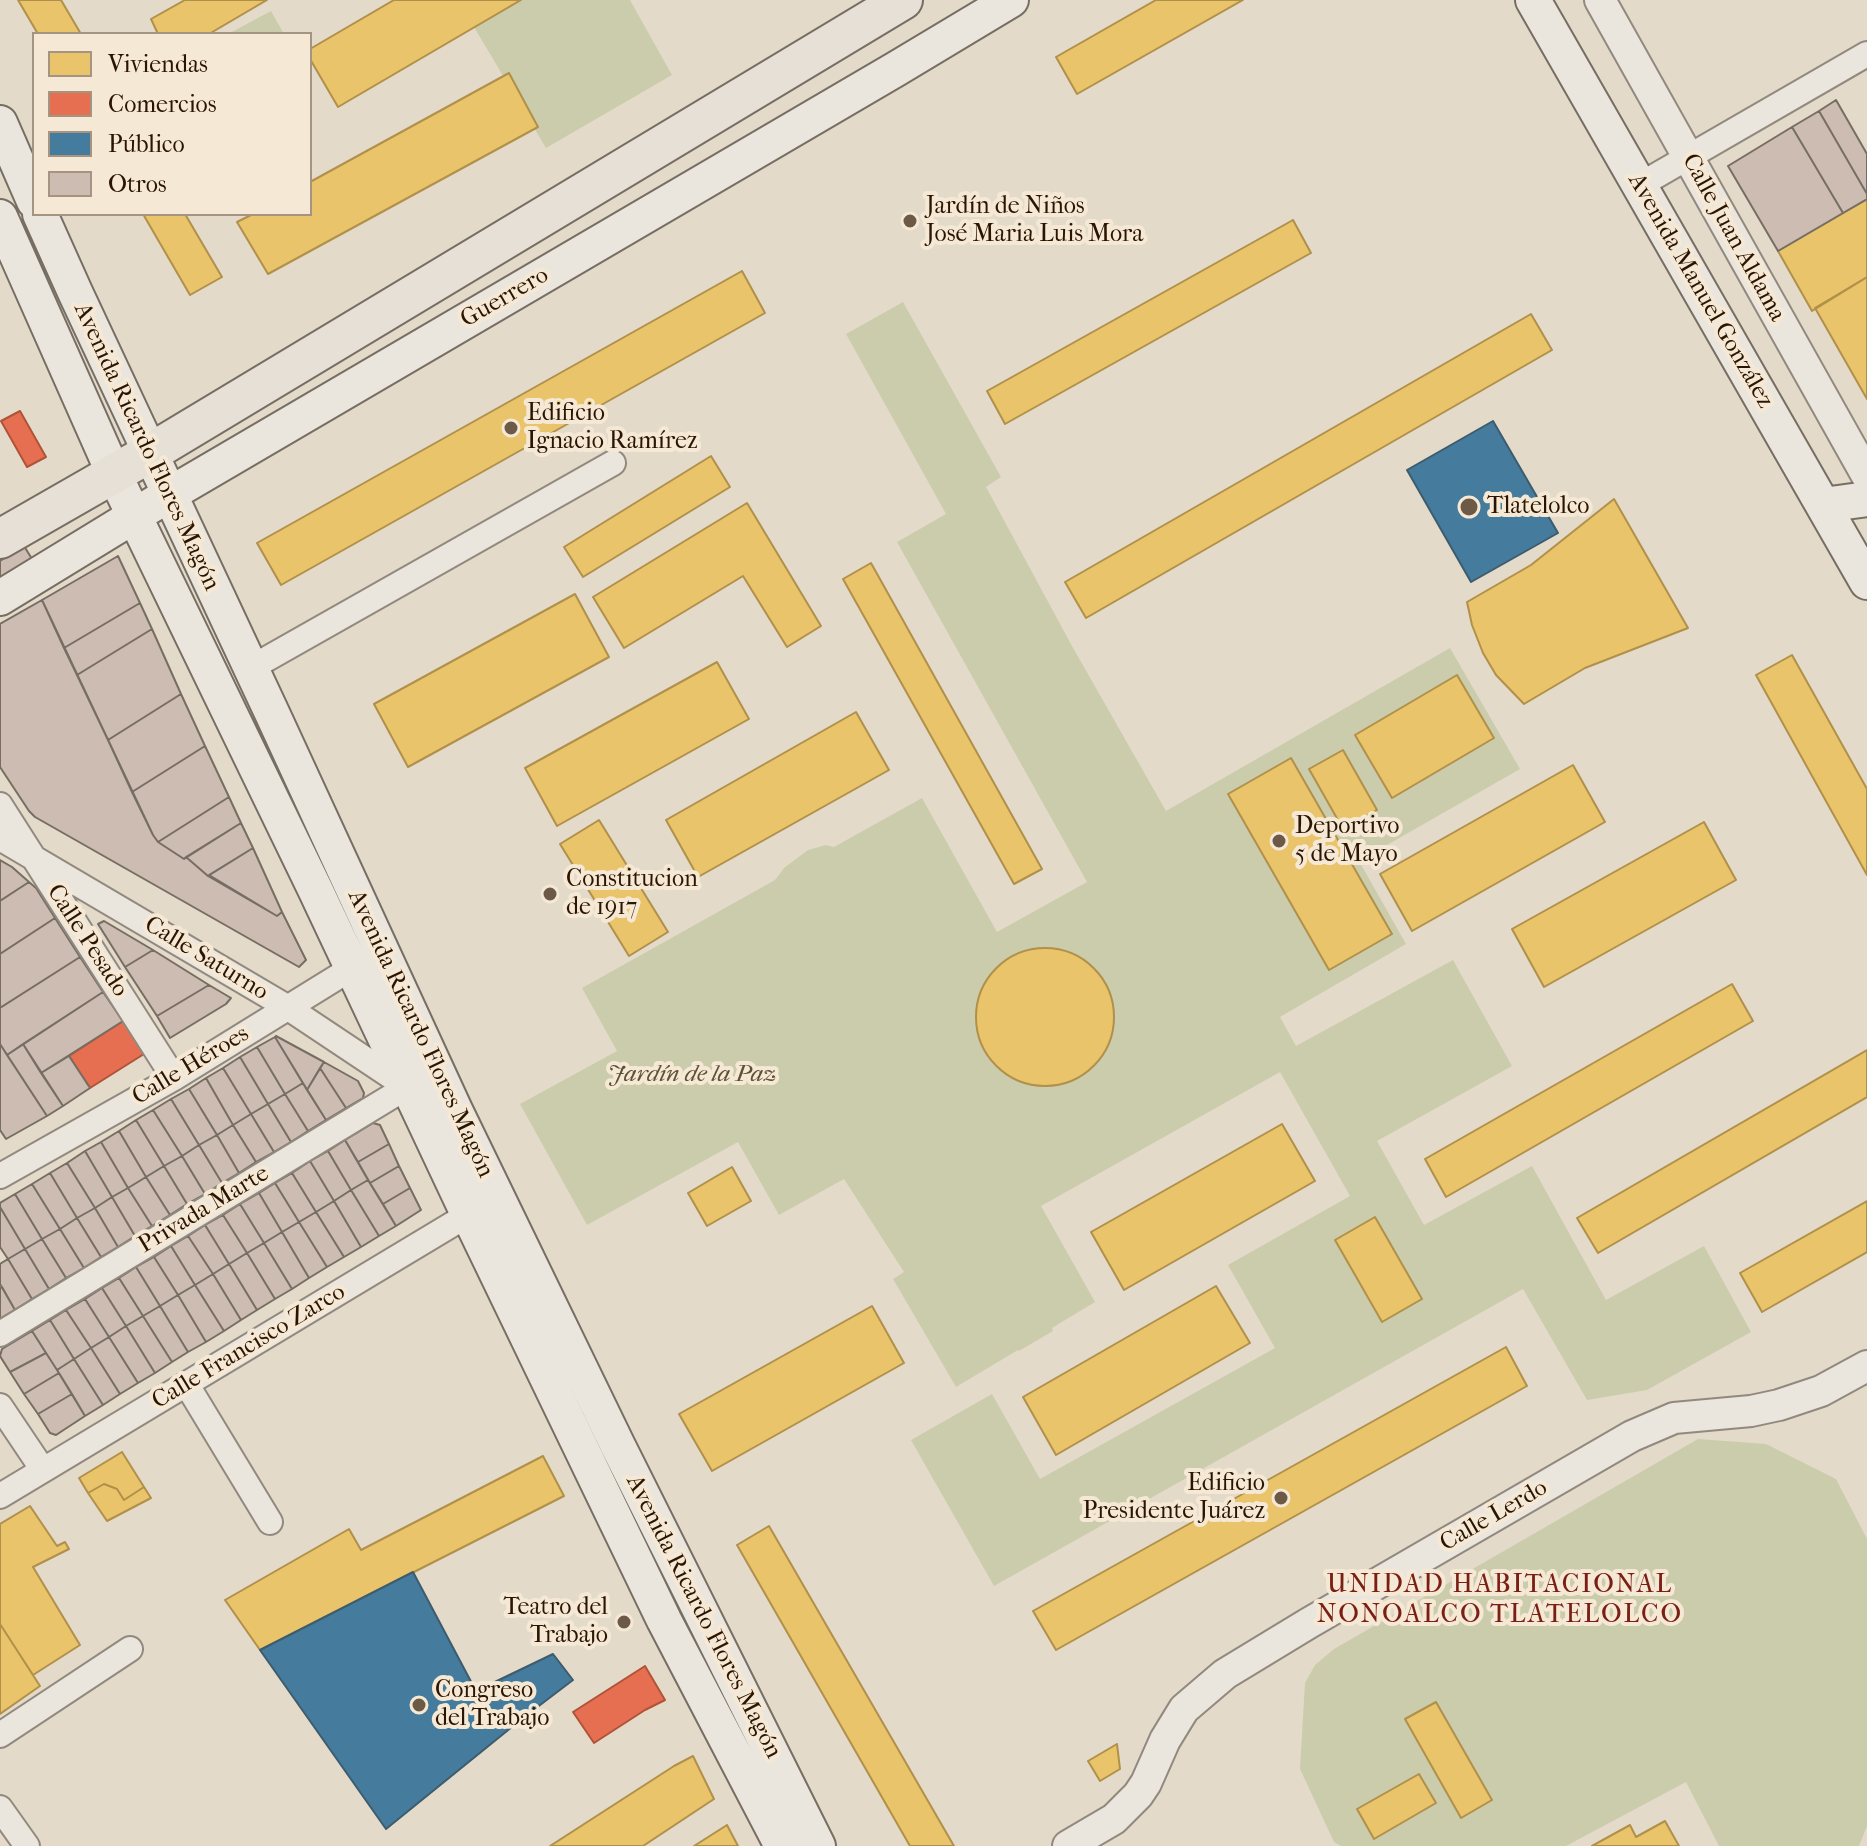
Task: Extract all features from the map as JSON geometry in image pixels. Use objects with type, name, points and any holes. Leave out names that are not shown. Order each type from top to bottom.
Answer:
[{"type":"main road","name":"Guerrero","points":[[0,539],[150,453],[903,0]]},
{"type":"main road","name":"Guerrero","points":[[0,598],[134,515],[1011,0]]},
{"type":"main road","name":"Avenida Manuel González","points":[[1533,0],[1867,582]]},
{"type":"main road","points":[[0,123],[32,196]]},
{"type":"main road","name":"Avenida Ricardo Flores Magón","points":[[41,216],[272,713],[366,959],[407,1087],[664,1620],[782,1846]]},
{"type":"main road","name":"Avenida Ricardo Flores Magón","points":[[0,217],[114,474],[165,578],[366,959],[497,1197],[818,1846]]},
{"type":"main road","points":[[1823,505],[1867,499]]},
{"type":"main road","points":[[165,578],[169,568],[182,558],[191,559],[203,569]]},
{"type":"street","name":"Calle Juan Aldama","points":[[1600,0],[1867,476]]},
{"type":"street","points":[[1640,185],[1867,54]]},
{"type":"street","points":[[249,669],[613,463]]},
{"type":"street","name":"Calle Pesado","points":[[0,805],[174,1078]]},
{"type":"street","name":"Calle Saturno","points":[[0,838],[287,1007],[407,1087]]},
{"type":"street","name":"Calle Héroes","points":[[0,1176],[174,1078],[366,959]]},
{"type":"street","name":"Privada Marte","points":[[0,1334],[407,1087]]},
{"type":"street","name":"Calle Francisco Zarco","points":[[0,1496],[497,1197]]},
{"type":"street","name":"Calle Lerdo","points":[[1068,1846],[1114,1819],[1133,1801],[1146,1783],[1161,1748],[1184,1709],[1225,1674],[1297,1630],[1632,1436],[1674,1418],[1751,1411],[1779,1405],[1821,1391],[1867,1366]]},
{"type":"street","points":[[187,1385],[270,1522]]},
{"type":"street","points":[[0,1406],[43,1470]]},
{"type":"street","points":[[0,1735],[130,1649]]},
{"type":"street","points":[[0,1808],[27,1846]]},
{"type":"green space","points":[[521,0],[630,0],[672,75],[546,148],[474,27]]},
{"type":"green space","points":[[271,11],[283,32],[232,32]]},
{"type":"green space","name":"Jardín de la Paz","points":[[903,302],[1001,477],[986,487],[1166,811],[1450,648],[1520,769],[1359,861],[1406,944],[1280,1017],[1296,1046],[1453,960],[1512,1066],[1377,1141],[1424,1225],[1532,1166],[1606,1300],[1704,1246],[1751,1332],[1647,1390],[1587,1400],[1523,1289],[994,1586],[911,1440],[992,1394],[1040,1479],[1275,1348],[1228,1265],[1350,1196],[1280,1072],[1041,1206],[1095,1302],[1052,1328],[1053,1331],[956,1387],[893,1279],[904,1272],[844,1179],[779,1215],[738,1142],[587,1225],[520,1104],[617,1051],[582,988],[775,880],[784,868],[808,850],[826,845],[834,847],[922,798],[997,932],[1087,882],[897,542],[946,514],[846,334]]},
{"type":"green space","points":[[1698,1439],[1766,1444],[1836,1479],[1867,1539],[1867,1826],[1859,1846],[1719,1846],[1686,1782],[1566,1846],[1341,1846],[1334,1842],[1300,1769],[1305,1683],[1315,1665],[1334,1649]]},
{"type":"building: Viviendas","points":[[18,0],[61,0],[80,32],[37,32]]},
{"type":"building: Viviendas","points":[[185,0],[267,0],[212,32],[157,32],[151,19]]},
{"type":"building: Viviendas","points":[[394,0],[521,0],[338,107],[312,62],[312,48]]},
{"type":"building: Viviendas","points":[[1156,0],[1243,0],[1077,94],[1056,57]]},
{"type":"building: Viviendas","points":[[509,73],[538,127],[268,274],[237,222],[249,216],[312,216],[312,181]]},
{"type":"building: Viviendas","points":[[1867,199],[1867,277],[1812,311],[1778,251]]},
{"type":"building: Viviendas","points":[[144,216],[186,216],[222,277],[190,295]]},
{"type":"building: Viviendas","points":[[1293,220],[1311,253],[1005,424],[987,391]]},
{"type":"building: Viviendas","name":"Edificio Ignacio Ramírez","points":[[742,271],[765,313],[281,585],[257,543]]},
{"type":"building: Viviendas","points":[[1867,277],[1867,399],[1815,308]]},
{"type":"building: Viviendas","points":[[1531,314],[1552,350],[1086,618],[1065,582]]},
{"type":"building: Viviendas","points":[[711,456],[730,487],[583,577],[564,547]]},
{"type":"building: Viviendas","points":[[1614,499],[1688,628],[1585,668],[1524,704],[1496,675],[1483,653],[1467,602],[1531,565]]},
{"type":"building: Viviendas","points":[[747,503],[821,626],[787,647],[743,576],[624,648],[593,597]]},
{"type":"building: Viviendas","points":[[871,563],[1042,869],[1014,884],[843,579]]},
{"type":"building: Viviendas","points":[[575,594],[609,657],[408,767],[374,704]]},
{"type":"building: Viviendas","points":[[1792,655],[1867,789],[1867,875],[1756,675]]},
{"type":"building: Viviendas","points":[[717,662],[749,719],[557,826],[525,768]]},
{"type":"building: Viviendas","points":[[1457,675],[1494,738],[1392,798],[1355,735]]},
{"type":"building: Viviendas","points":[[856,712],[889,770],[698,877],[666,820]]},
{"type":"building: Viviendas","points":[[1343,750],[1377,810],[1343,829],[1309,769]]},
{"type":"building: Viviendas","points":[[1291,758],[1392,934],[1329,970],[1228,794]]},
{"type":"building: Viviendas","points":[[1573,765],[1605,822],[1412,931],[1380,874]]},
{"type":"building: Viviendas","points":[[599,820],[668,932],[629,956],[560,844]]},
{"type":"building: Viviendas","points":[[1704,822],[1736,880],[1544,987],[1512,929]]},
{"type":"building: Viviendas","points":[[1045,948],[1071,953],[1094,968],[1109,991],[1114,1017],[1109,1043],[1094,1066],[1071,1081],[1045,1086],[1019,1081],[996,1066],[981,1043],[976,1017],[981,991],[996,968],[1019,953]]},
{"type":"building: Viviendas","points":[[1732,984],[1753,1021],[1446,1197],[1425,1159]]},
{"type":"building: Viviendas","points":[[1867,1050],[1867,1097],[1598,1253],[1577,1218]]},
{"type":"building: Viviendas","points":[[1282,1124],[1315,1181],[1124,1290],[1091,1232]]},
{"type":"building: Viviendas","points":[[732,1167],[751,1201],[707,1226],[688,1193]]},
{"type":"building: Viviendas","points":[[1867,1201],[1867,1252],[1762,1312],[1740,1273]]},
{"type":"building: Viviendas","points":[[1375,1217],[1422,1299],[1382,1322],[1335,1240]]},
{"type":"building: Viviendas","points":[[1216,1286],[1250,1343],[1056,1455],[1023,1397]]},
{"type":"building: Viviendas","points":[[872,1306],[904,1363],[712,1471],[679,1414]]},
{"type":"building: Viviendas","name":"Edificio Presidente Juárez","points":[[1506,1347],[1527,1386],[1056,1650],[1033,1611]]},
{"type":"building: Viviendas","points":[[122,1452],[144,1487],[124,1500],[117,1489],[104,1484],[88,1493],[79,1478]]},
{"type":"building: Viviendas","points":[[543,1456],[564,1496],[260,1650],[225,1600],[349,1529],[361,1550]]},
{"type":"building: Viviendas","points":[[104,1484],[117,1489],[124,1500],[144,1487],[151,1498],[107,1521],[88,1493]]},
{"type":"building: Viviendas","points":[[30,1506],[57,1546],[65,1542],[69,1549],[33,1567],[80,1645],[33,1675],[0,1624],[0,1524]]},
{"type":"building: Viviendas","points":[[769,1526],[954,1846],[910,1846],[737,1545]]},
{"type":"building: Viviendas","points":[[0,1624],[40,1686],[0,1714]]},
{"type":"building: Viviendas","points":[[1436,1702],[1492,1800],[1461,1818],[1405,1719]]},
{"type":"building: Viviendas","points":[[1117,1744],[1120,1769],[1100,1781],[1088,1761]]},
{"type":"building: Viviendas","points":[[693,1756],[714,1799],[643,1846],[550,1846],[674,1766]]},
{"type":"building: Viviendas","points":[[1419,1774],[1436,1803],[1374,1839],[1357,1809]]},
{"type":"building: Viviendas","points":[[1665,1821],[1679,1846],[1592,1846],[1630,1825],[1636,1837]]},
{"type":"building: Viviendas","points":[[727,1825],[738,1846],[694,1846]]},
{"type":"building: Comercios","points":[[20,411],[46,457],[27,467],[1,421]]},
{"type":"building: Comercios","points":[[123,1021],[144,1054],[90,1088],[69,1056]]},
{"type":"building: Comercios","points":[[645,1666],[665,1700],[594,1743],[573,1712]]},
{"type":"building: Público","points":[[1493,421],[1558,533],[1471,582],[1407,470]]},
{"type":"building: Público","name":"Congreso del Trabajo","points":[[413,1572],[476,1691],[553,1654],[573,1680],[386,1829],[260,1650]]},
{"type":"building: Otros","points":[[1836,100],[1867,154],[1867,194],[1819,111]]},
{"type":"building: Otros","points":[[1819,111],[1867,194],[1867,199],[1843,213],[1792,127]]},
{"type":"building: Otros","points":[[1792,127],[1843,213],[1778,251],[1728,166]]},
{"type":"building: Otros","points":[[24,546],[37,567],[0,589],[0,561]]},
{"type":"building: Otros","points":[[118,556],[140,603],[64,648],[42,600]]},
{"type":"building: Otros","points":[[42,600],[153,835],[158,842],[184,859],[186,857],[208,876],[277,916],[282,912],[306,960],[299,967],[29,811],[0,767],[0,624]]},
{"type":"building: Otros","points":[[140,603],[152,629],[77,675],[64,648]]},
{"type":"building: Otros","points":[[152,629],[181,694],[108,740],[77,675]]},
{"type":"building: Otros","points":[[181,694],[205,746],[132,792],[108,740]]},
{"type":"building: Otros","points":[[205,746],[229,797],[158,842],[132,792]]},
{"type":"building: Otros","points":[[229,797],[241,823],[184,859],[158,842]]},
{"type":"building: Otros","points":[[241,823],[253,848],[208,876],[186,857]]},
{"type":"building: Otros","points":[[253,848],[282,912],[277,916],[209,875]]},
{"type":"building: Otros","points":[[0,860],[29,882],[0,901]]},
{"type":"building: Otros","points":[[29,882],[55,918],[0,954],[0,901]]},
{"type":"building: Otros","points":[[55,918],[80,957],[0,1008],[0,954]]},
{"type":"building: Otros","points":[[104,921],[153,950],[125,967],[98,924]]},
{"type":"building: Otros","points":[[153,950],[209,985],[157,1016],[125,967]]},
{"type":"building: Otros","points":[[80,957],[103,992],[7,1055],[0,1044],[0,1008]]},
{"type":"building: Otros","points":[[209,985],[231,998],[170,1038],[157,1016]]},
{"type":"building: Otros","points":[[103,992],[123,1021],[41,1073],[23,1044]]},
{"type":"building: Otros","points":[[275,1037],[324,1062],[307,1090]]},
{"type":"building: Otros","points":[[275,1037],[303,1083],[285,1094],[257,1047]]},
{"type":"building: Otros","points":[[0,1044],[47,1116],[6,1139],[0,1130]]},
{"type":"building: Otros","points":[[23,1044],[63,1106],[47,1116],[7,1055]]},
{"type":"building: Otros","points":[[257,1047],[285,1094],[268,1104],[240,1057]]},
{"type":"building: Otros","points":[[69,1056],[90,1088],[63,1106],[41,1073]]},
{"type":"building: Otros","points":[[240,1057],[268,1104],[251,1114],[223,1068]]},
{"type":"building: Otros","points":[[324,1062],[358,1081],[363,1098],[346,1108],[320,1068]]},
{"type":"building: Otros","points":[[223,1068],[251,1114],[233,1125],[206,1078]]},
{"type":"building: Otros","points":[[320,1068],[346,1108],[326,1120],[307,1090]]},
{"type":"building: Otros","points":[[206,1078],[233,1125],[217,1135],[189,1089]]},
{"type":"building: Otros","points":[[303,1083],[326,1120],[308,1131],[285,1094]]},
{"type":"building: Otros","points":[[189,1089],[217,1135],[199,1145],[171,1099]]},
{"type":"building: Otros","points":[[285,1094],[308,1131],[291,1142],[268,1104]]},
{"type":"building: Otros","points":[[171,1099],[199,1145],[182,1156],[153,1110]]},
{"type":"building: Otros","points":[[268,1104],[291,1142],[274,1152],[251,1114]]},
{"type":"building: Otros","points":[[153,1110],[182,1156],[164,1166],[136,1120]]},
{"type":"building: Otros","points":[[251,1114],[274,1152],[256,1162],[233,1125]]},
{"type":"building: Otros","points":[[136,1120],[164,1166],[146,1177],[119,1131]]},
{"type":"building: Otros","points":[[373,1123],[380,1125],[389,1144],[358,1162],[345,1140]]},
{"type":"building: Otros","points":[[233,1125],[256,1162],[239,1173],[217,1135]]},
{"type":"building: Otros","points":[[119,1131],[146,1177],[128,1188],[101,1142]]},
{"type":"building: Otros","points":[[217,1135],[239,1173],[222,1183],[199,1145]]},
{"type":"building: Otros","points":[[345,1140],[368,1180],[351,1190],[328,1151]]},
{"type":"building: Otros","points":[[101,1142],[128,1188],[112,1197],[85,1151]]},
{"type":"building: Otros","points":[[389,1144],[399,1166],[370,1183],[358,1162]]},
{"type":"building: Otros","points":[[199,1145],[222,1183],[205,1194],[182,1156]]},
{"type":"building: Otros","points":[[85,1151],[112,1197],[95,1208],[67,1163]]},
{"type":"building: Otros","points":[[328,1151],[351,1190],[334,1201],[310,1161]]},
{"type":"building: Otros","points":[[182,1156],[205,1194],[187,1204],[164,1166]]},
{"type":"building: Otros","points":[[310,1161],[334,1201],[316,1212],[292,1173]]},
{"type":"building: Otros","points":[[67,1163],[95,1208],[77,1218],[50,1173]]},
{"type":"building: Otros","points":[[164,1166],[187,1204],[170,1215],[146,1177]]},
{"type":"building: Otros","points":[[399,1166],[410,1188],[383,1204],[370,1183]]},
{"type":"building: Otros","points":[[50,1173],[77,1218],[60,1229],[32,1184]]},
{"type":"building: Otros","points":[[292,1173],[316,1212],[299,1222],[275,1183]]},
{"type":"building: Otros","points":[[146,1177],[170,1215],[152,1226],[128,1188]]},
{"type":"building: Otros","points":[[368,1180],[396,1226],[379,1236],[351,1190]]},
{"type":"building: Otros","points":[[275,1183],[299,1222],[282,1232],[259,1193]]},
{"type":"building: Otros","points":[[32,1184],[60,1229],[42,1239],[15,1194]]},
{"type":"building: Otros","points":[[128,1188],[152,1226],[135,1236],[112,1197]]},
{"type":"building: Otros","points":[[410,1188],[421,1210],[396,1226],[383,1204]]},
{"type":"building: Otros","points":[[351,1190],[379,1236],[361,1247],[334,1201]]},
{"type":"building: Otros","points":[[259,1193],[282,1232],[264,1243],[240,1204]]},
{"type":"building: Otros","points":[[15,1194],[42,1239],[25,1249],[0,1207],[0,1203]]},
{"type":"building: Otros","points":[[112,1197],[135,1236],[118,1247],[95,1208]]},
{"type":"building: Otros","points":[[334,1201],[361,1247],[344,1257],[316,1212]]},
{"type":"building: Otros","points":[[240,1204],[264,1243],[247,1253],[223,1215]]},
{"type":"building: Otros","points":[[0,1207],[25,1249],[8,1259],[0,1247]]},
{"type":"building: Otros","points":[[95,1208],[118,1247],[101,1257],[77,1218]]},
{"type":"building: Otros","points":[[316,1212],[344,1257],[327,1267],[299,1222]]},
{"type":"building: Otros","points":[[223,1215],[247,1253],[229,1264],[205,1225]]},
{"type":"building: Otros","points":[[77,1218],[101,1257],[84,1268],[60,1229]]},
{"type":"building: Otros","points":[[299,1222],[327,1267],[309,1278],[282,1232]]},
{"type":"building: Otros","points":[[205,1225],[229,1264],[213,1274],[188,1236]]},
{"type":"building: Otros","points":[[60,1229],[84,1268],[66,1278],[42,1239]]},
{"type":"building: Otros","points":[[282,1232],[309,1278],[292,1289],[264,1243]]},
{"type":"building: Otros","points":[[188,1236],[213,1274],[195,1285],[171,1246]]},
{"type":"building: Otros","points":[[42,1239],[66,1278],[49,1289],[25,1249]]},
{"type":"building: Otros","points":[[264,1243],[292,1289],[275,1299],[247,1253]]},
{"type":"building: Otros","points":[[171,1246],[195,1285],[178,1295],[154,1257]]},
{"type":"building: Otros","points":[[25,1249],[49,1289],[32,1299],[8,1259]]},
{"type":"building: Otros","points":[[247,1253],[275,1299],[257,1310],[229,1264]]},
{"type":"building: Otros","points":[[154,1257],[178,1295],[160,1306],[136,1267]]},
{"type":"building: Otros","points":[[8,1259],[32,1299],[15,1310],[0,1284],[0,1264]]},
{"type":"building: Otros","points":[[229,1264],[257,1310],[241,1320],[213,1274]]},
{"type":"building: Otros","points":[[136,1267],[160,1306],[143,1316],[119,1278]]},
{"type":"building: Otros","points":[[213,1274],[241,1320],[224,1331],[195,1285]]},
{"type":"building: Otros","points":[[119,1278],[143,1316],[126,1326],[102,1288]]},
{"type":"building: Otros","points":[[195,1285],[224,1331],[206,1342],[178,1295]]},
{"type":"building: Otros","points":[[0,1288],[15,1310],[0,1319]]},
{"type":"building: Otros","points":[[102,1288],[126,1326],[109,1337],[85,1299]]},
{"type":"building: Otros","points":[[178,1295],[206,1342],[188,1352],[160,1306]]},
{"type":"building: Otros","points":[[85,1299],[109,1337],[91,1348],[66,1310]]},
{"type":"building: Otros","points":[[160,1306],[188,1352],[172,1362],[143,1316]]},
{"type":"building: Otros","points":[[66,1310],[91,1348],[74,1359],[50,1320]]},
{"type":"building: Otros","points":[[143,1316],[172,1362],[155,1373],[126,1326]]},
{"type":"building: Otros","points":[[50,1320],[74,1359],[57,1370],[32,1331]]},
{"type":"building: Otros","points":[[126,1326],[155,1373],[138,1383],[109,1337]]},
{"type":"building: Otros","points":[[32,1331],[46,1353],[10,1372],[0,1356],[2,1349]]},
{"type":"building: Otros","points":[[109,1337],[138,1383],[120,1394],[91,1348]]},
{"type":"building: Otros","points":[[91,1348],[120,1394],[103,1405],[74,1359]]},
{"type":"building: Otros","points":[[46,1353],[59,1373],[24,1394],[10,1372]]},
{"type":"building: Otros","points":[[74,1359],[103,1405],[85,1416],[57,1370]]},
{"type":"building: Otros","points":[[59,1373],[72,1394],[38,1414],[24,1394]]},
{"type":"building: Otros","points":[[72,1394],[85,1416],[56,1435],[50,1433],[38,1414]]},
{"type":"place","name":"Jardín de Niños José Maria Luis Mora","points":[[910,221]]},
{"type":"place","name":"Edificio Ignacio Ramírez","points":[[511,428]]},
{"type":"place","name":"Tlatelolco","points":[[1469,507]]},
{"type":"place","name":"Deportivo 5 de Mayo","points":[[1279,841]]},
{"type":"place","name":"Constitucion de 1917","points":[[550,894]]},
{"type":"place","name":"Edificio Presidente Juárez","points":[[1281,1498]]},
{"type":"place","name":"Teatro del Trabajo","points":[[624,1622]]},
{"type":"place","name":"Congreso del Trabajo","points":[[419,1705]]},
{"type":"district","name":"UNIDAD HABITACIONAL NONOALCO TLATELOLCO","points":[[1500,1601]]}]
